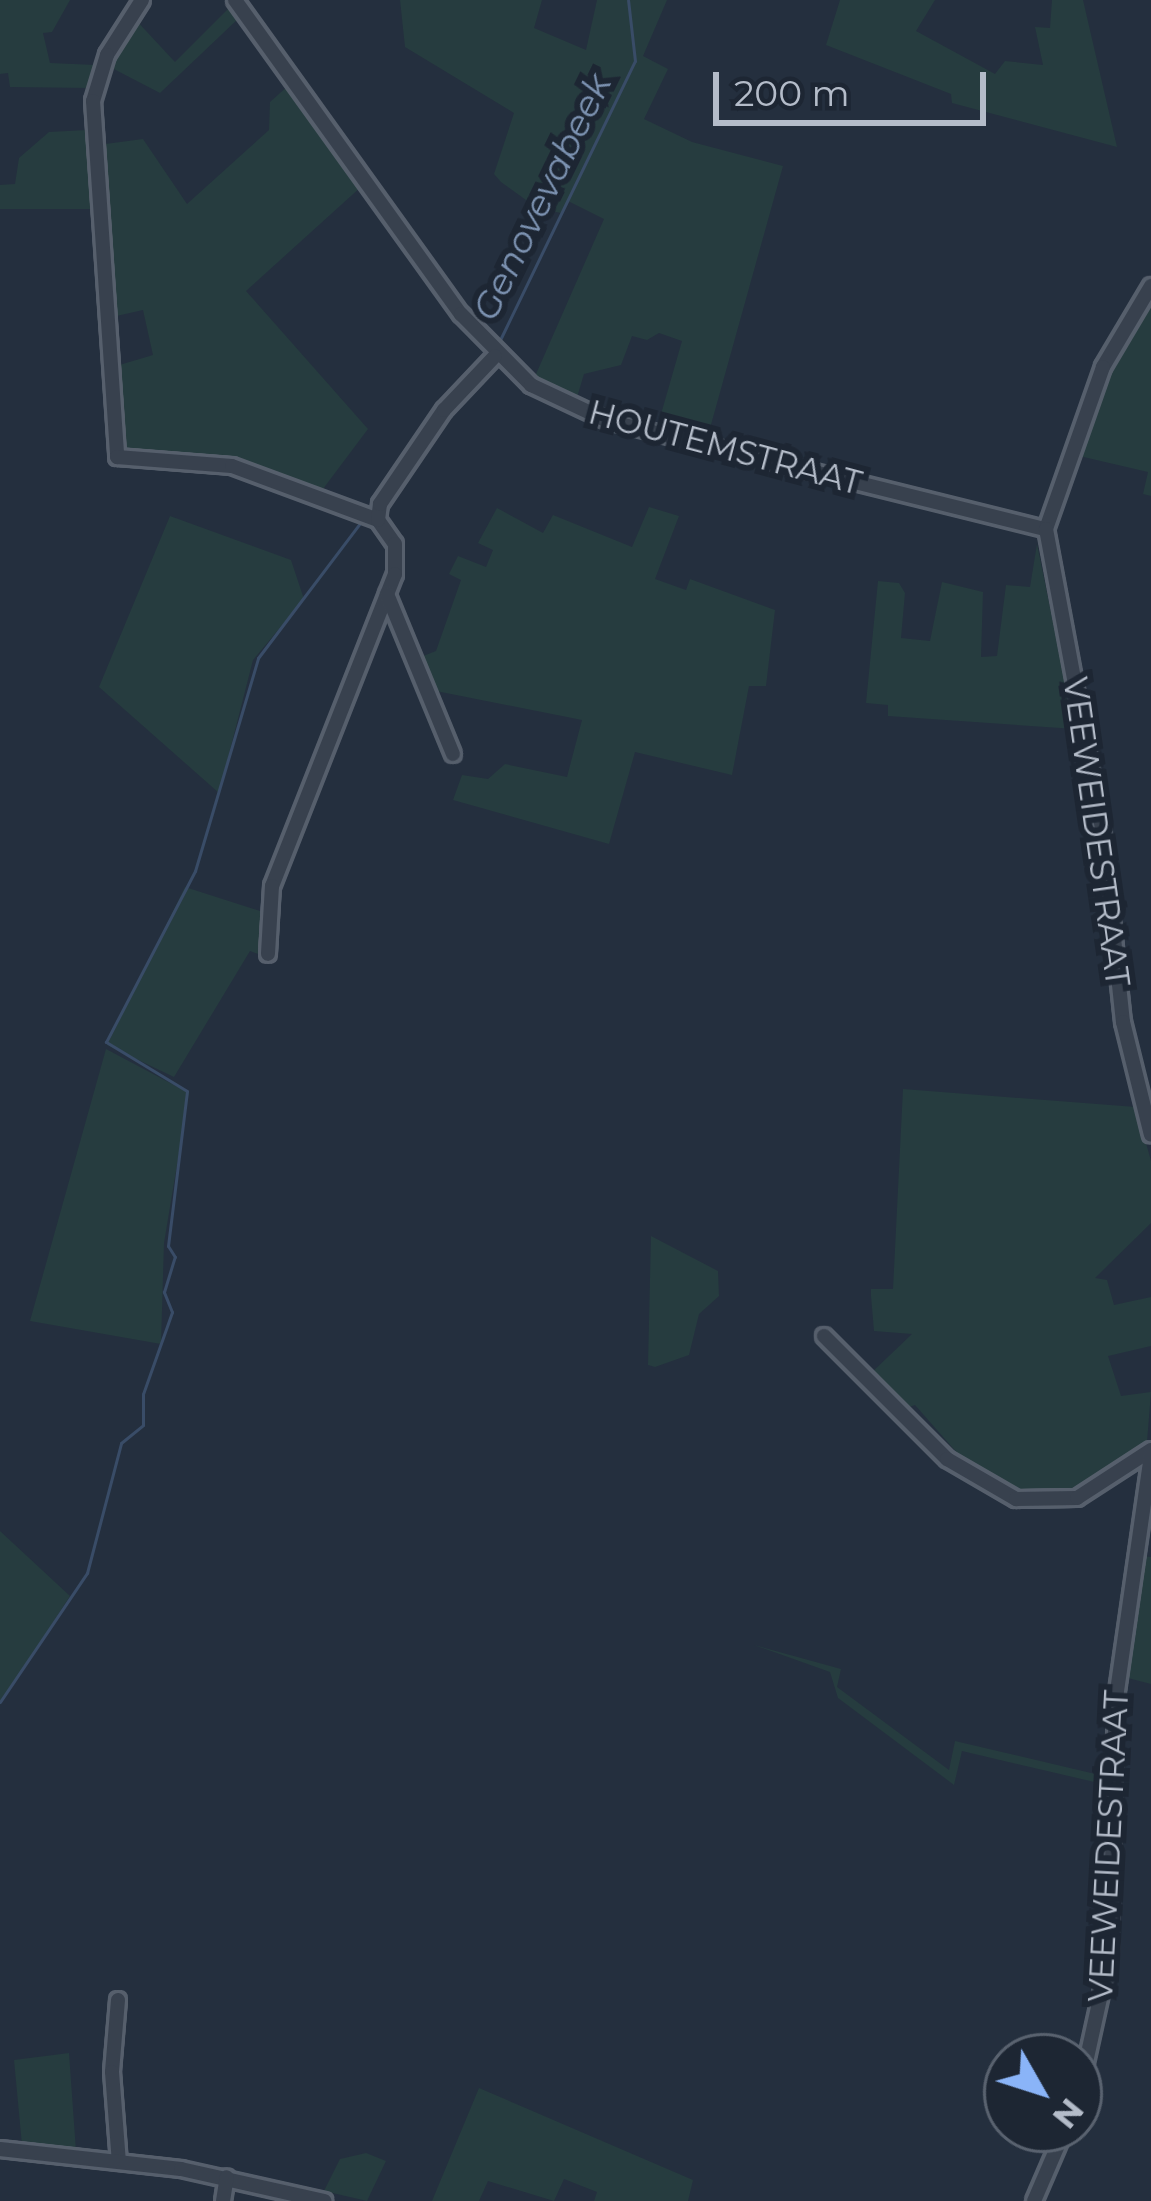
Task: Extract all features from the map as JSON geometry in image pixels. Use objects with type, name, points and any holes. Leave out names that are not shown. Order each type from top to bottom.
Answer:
[{"type":"street","points":[[142,0],[107,55],[93,101],[117,457],[232,466],[378,520]]},
{"type":"street","name":"HOUTEMSTRAAT","points":[[236,0],[495,356],[544,394],[608,421],[1046,529]]},
{"type":"street","points":[[1046,529],[1103,367],[1151,286]]},
{"type":"street","points":[[268,954],[272,886],[397,562],[378,520],[380,504],[444,410],[495,356]]},
{"type":"street","name":"VEEWEIDESTRAAT","points":[[1046,529],[1103,835],[1123,1022],[1151,1135]]},
{"type":"street","points":[[387,594],[453,754]]},
{"type":"street","name":"VEEWEIDESTRAAT","points":[[824,1336],[947,1459],[1016,1498],[1077,1498],[1151,1453]]},
{"type":"street","name":"VEEWEIDESTRAAT","points":[[1092,2033],[1110,1953],[1116,1699],[1151,1453]]},
{"type":"street","points":[[118,2000],[112,2072],[119,2162]]},
{"type":"street","points":[[0,2149],[226,2177],[324,2201]]},
{"type":"street","points":[[1034,2201],[1055,2153]]},
{"type":"street","points":[[223,2201],[226,2177]]},
{"type":"green space","points":[[0,0],[70,0],[52,32],[43,33],[50,63],[96,65],[90,88],[10,87],[8,73],[0,74]]},
{"type":"green space","points":[[400,0],[542,0],[534,28],[586,50],[597,0],[667,0],[643,56],[668,69],[644,119],[692,142],[783,166],[707,439],[657,428],[682,341],[659,333],[647,340],[632,336],[621,365],[584,374],[575,404],[533,381],[604,219],[568,201],[561,213],[537,208],[501,182],[494,174],[514,113],[405,47]]},
{"type":"green space","points":[[840,0],[935,0],[916,31],[995,74],[1005,61],[1043,65],[1035,27],[1050,28],[1052,0],[1083,0],[1117,147],[952,103],[951,94],[826,45]]},
{"type":"green space","points":[[231,6],[239,18],[160,93],[108,66],[134,18],[175,62]]},
{"type":"green space","points":[[289,85],[362,186],[246,291],[368,429],[323,489],[210,456],[126,453],[116,366],[153,355],[143,310],[112,317],[98,145],[143,139],[187,204],[269,130],[270,102]]},
{"type":"green space","points":[[87,130],[95,209],[0,209],[0,185],[15,184],[19,158],[49,132]]},
{"type":"green space","points":[[1151,299],[1151,496],[1143,494],[1148,472],[1075,455],[1115,359]]},
{"type":"green space","points":[[649,507],[679,516],[655,579],[686,590],[690,579],[775,610],[766,686],[749,686],[732,775],[635,752],[609,844],[453,800],[462,775],[488,779],[505,764],[567,777],[582,720],[431,690],[418,658],[436,651],[461,580],[449,574],[458,556],[486,567],[493,550],[478,543],[497,508],[543,533],[553,515],[632,547]]},
{"type":"green space","points":[[170,516],[291,560],[304,599],[253,660],[219,793],[99,687]]},
{"type":"green space","points":[[1037,544],[1075,729],[888,716],[888,705],[866,703],[878,581],[899,583],[905,593],[901,638],[930,641],[942,582],[983,592],[981,657],[997,656],[1006,585],[1030,587]]},
{"type":"green space","points":[[185,887],[263,912],[264,956],[250,951],[174,1077],[107,1045]]},
{"type":"green space","points":[[106,1049],[189,1093],[164,1243],[161,1344],[30,1321]]},
{"type":"green space","points":[[903,1089],[1136,1107],[1151,1161],[1151,1223],[1095,1278],[1107,1280],[1114,1305],[1151,1297],[1151,1346],[1108,1356],[1121,1396],[1151,1392],[1147,1442],[1077,1494],[1017,1496],[966,1463],[915,1405],[900,1410],[868,1376],[912,1334],[874,1331],[871,1296],[871,1289],[893,1289]]},
{"type":"green space","points":[[651,1236],[718,1271],[719,1296],[699,1314],[689,1355],[655,1367],[648,1365]]},
{"type":"green space","points":[[0,1531],[70,1596],[0,1705]]},
{"type":"green space","points":[[1141,1556],[1151,1557],[1151,1684],[1124,1677]]},
{"type":"green space","points":[[754,1645],[841,1669],[837,1687],[949,1770],[955,1741],[1108,1777],[1107,1785],[962,1751],[954,1785],[838,1698],[830,1672]]},
{"type":"green space","points":[[69,2053],[76,2151],[22,2145],[14,2060]]},
{"type":"green space","points":[[479,2088],[693,2180],[688,2201],[594,2201],[597,2192],[564,2179],[554,2201],[488,2181],[479,2201],[432,2201]]},
{"type":"green space","points":[[366,2153],[386,2161],[367,2201],[324,2191],[340,2159]]},
{"type":"waterway","name":"Genovevabeek","points":[[498,344],[635,61],[628,0]]},
{"type":"waterway","name":"Genovevabeek","points":[[0,1702],[87,1573],[121,1443],[143,1425],[143,1394],[172,1312],[164,1292],[175,1257],[168,1246],[187,1091],[106,1042],[195,871],[258,658],[361,522]]}]
